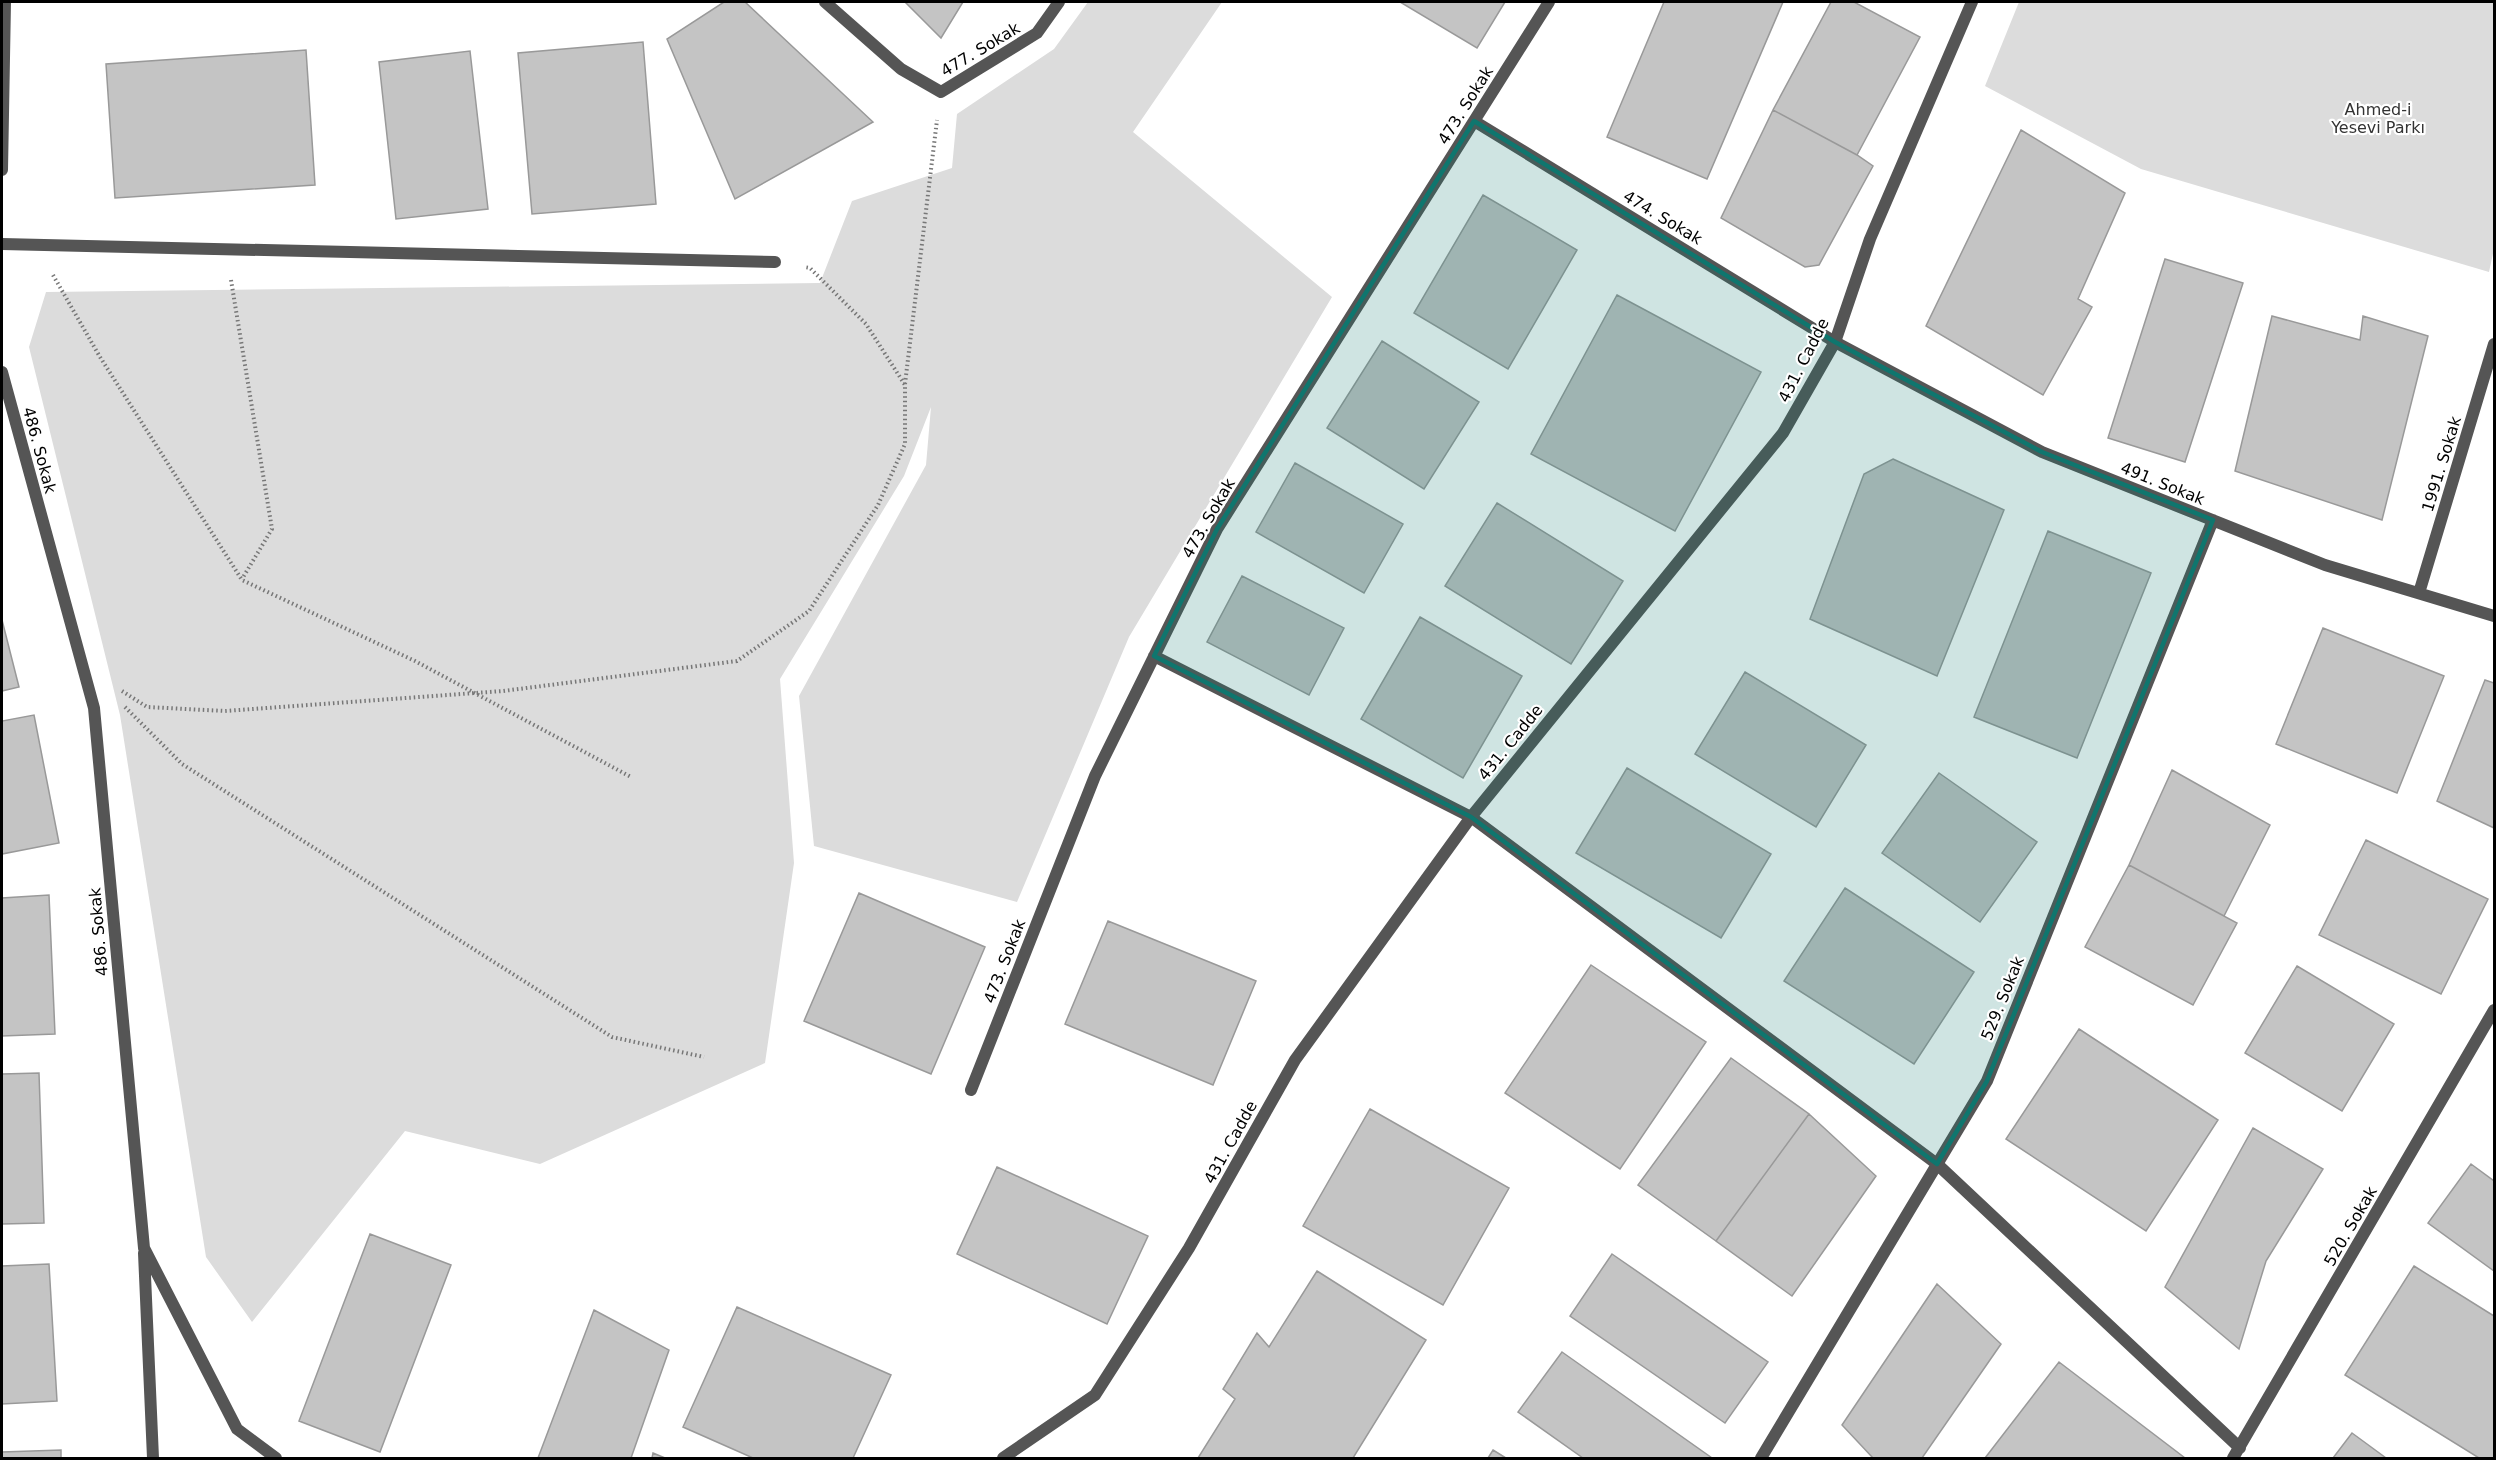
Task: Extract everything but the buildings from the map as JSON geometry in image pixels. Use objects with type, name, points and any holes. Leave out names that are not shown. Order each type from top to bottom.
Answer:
[{"type":"street","points":[[2,170],[5,2]]},
{"type":"street","name":"477. Sokak","points":[[825,2],[901,69],[941,92],[1037,33],[1059,2]]},
{"type":"street","name":"473. Sokak","points":[[971,1090],[1095,776],[1217,529],[1550,2]]},
{"type":"street","name":"431. Cadde","points":[[1003,1458],[1095,1395],[1189,1248],[1295,1060],[1471,816],[1783,433],[1835,342],[1870,239],[1972,2]]},
{"type":"street","name":"474. Sokak","points":[[1474,121],[1835,342]]},
{"type":"street","points":[[2,244],[775,262]]},
{"type":"street","name":"491. Sokak","points":[[1835,342],[2042,452],[2325,565],[2494,616]]},
{"type":"street","name":"1991. Sokak","points":[[2419,593],[2494,344]]},
{"type":"street","name":"486. Sokak","points":[[2,372],[94,708],[144,1248],[237,1429],[276,1458]]},
{"type":"street","name":"529. Sokak","points":[[1761,1458],[1987,1081],[2213,520]]},
{"type":"street","points":[[1154,656],[1471,816],[1937,1164],[2236,1453]]},
{"type":"street","name":"520. Sokak","points":[[2236,1453],[2494,1010]]},
{"type":"street","points":[[144,1248],[153,1458]]},
{"type":"path","points":[[81,665],[147,707],[225,711],[475,693],[737,661],[809,611],[878,505],[905,444],[905,385],[941,92]]},
{"type":"path","points":[[36,245],[99,357],[242,579],[415,661],[631,777]]},
{"type":"path","points":[[226,250],[272,529],[242,579]]},
{"type":"path","points":[[775,262],[810,268],[866,324],[905,385]]},
{"type":"path","points":[[123,706],[182,764],[612,1037],[704,1057]]},
{"type":"highlighted area","points":[[1474,121],[1835,342],[2042,452],[2213,520],[1987,1081],[1937,1164],[1471,817],[1154,656],[1217,529]]},
{"type":"green space","points":[[1088,2],[1222,2],[1133,132],[1332,297],[1129,637],[1017,902],[814,846],[799,696],[926,465],[931,407],[904,476],[780,679],[794,863],[765,1063],[540,1164],[405,1131],[252,1322],[206,1257],[120,715],[29,347],[46,292],[820,283],[852,201],[952,168],[957,114],[1054,49]]},
{"type":"green space","name":"Ahmed-i Yesevi Parkı","points":[[2019,2],[2494,2],[2494,249],[2489,272],[2141,169],[1985,86]]}]
